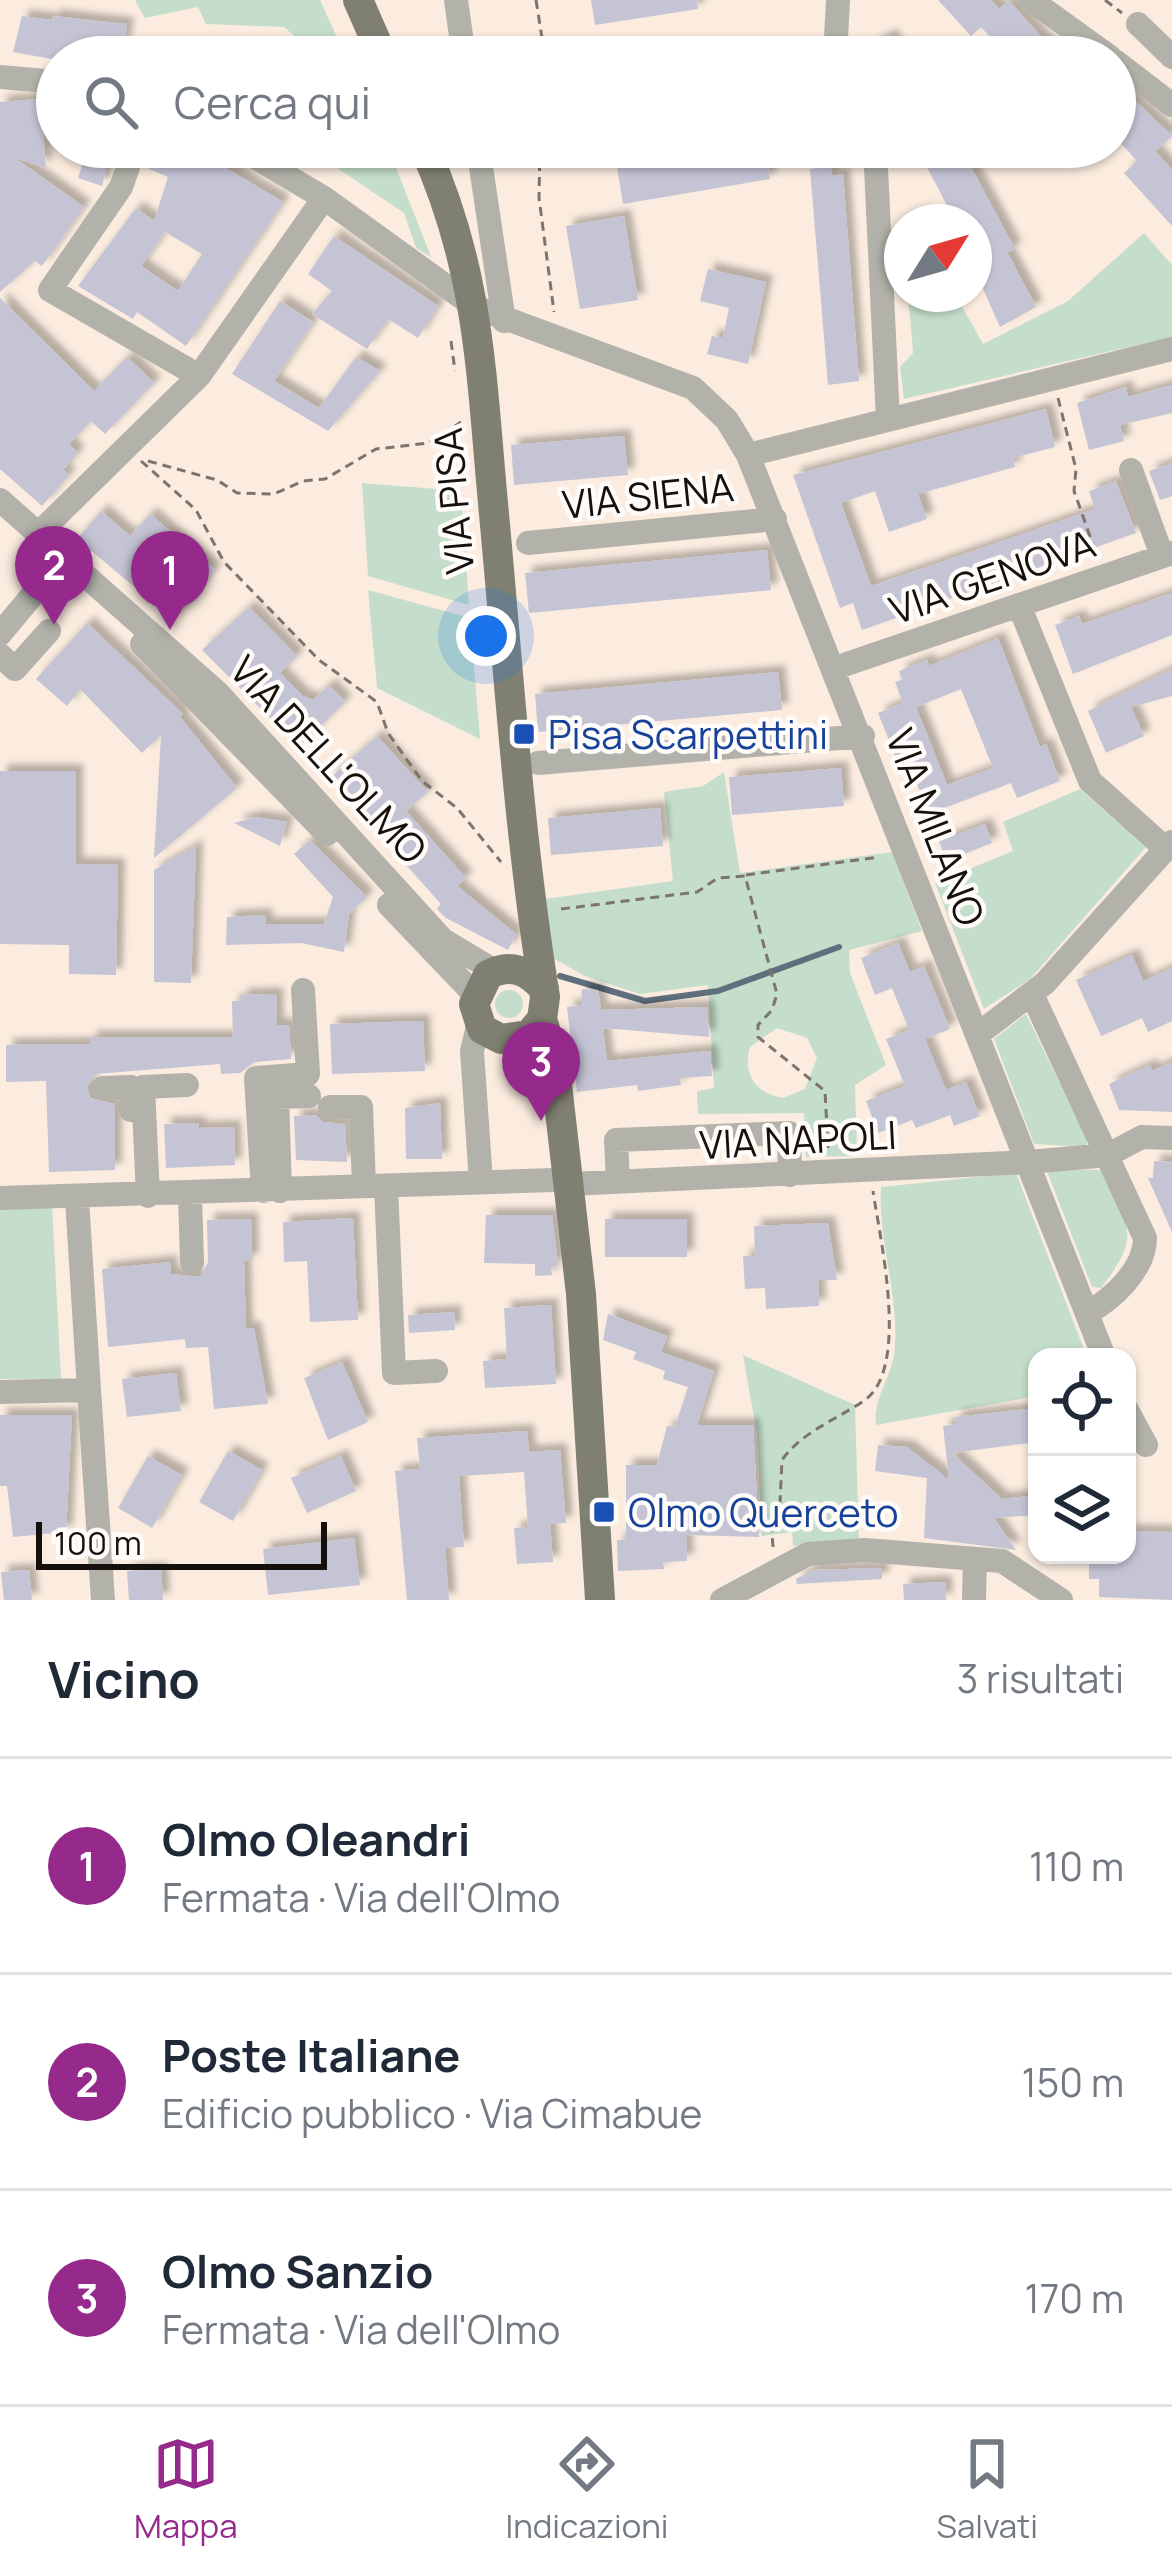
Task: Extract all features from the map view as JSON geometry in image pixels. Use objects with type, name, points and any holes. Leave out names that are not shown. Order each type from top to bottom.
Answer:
[{"type":"main road","points":[[358,0],[374,36]]},
{"type":"main road","name":"VIA PISA","points":[[433,168],[489,314],[514,862],[541,906],[543,1004]]},
{"type":"main road","name":"VIA PISA","points":[[496,1006],[541,906]]},
{"type":"main road","points":[[496,1006],[529,1035],[543,1004]]},
{"type":"main road","points":[[543,1004],[554,1059],[600,1600]]},
{"type":"main road","name":"VIA DELL'OLMO","points":[[496,1006],[543,1004]]},
{"type":"main road","name":"VIA DELL'OLMO","points":[[496,1006],[557,1094]]},
{"type":"street","points":[[456,0],[461,36]]},
{"type":"street","points":[[836,36],[838,0]]},
{"type":"street","points":[[1031,0],[1081,36]]},
{"type":"street","points":[[1138,24],[1172,57]]},
{"type":"street","points":[[0,77],[36,80]]},
{"type":"street","points":[[1136,77],[1172,105]]},
{"type":"street","points":[[128,168],[121,187],[50,290],[199,376]]},
{"type":"street","name":"VIA MILANO","points":[[273,168],[489,314],[693,388],[728,420],[748,455],[863,736],[1101,1348]]},
{"type":"street","points":[[479,168],[489,314]]},
{"type":"street","points":[[876,168],[888,420]]},
{"type":"street","points":[[38,534],[199,376],[324,198]]},
{"type":"street","points":[[748,455],[1172,350]]},
{"type":"street","points":[[1131,470],[1167,555]]},
{"type":"street","name":"VIA DELL'OLMO","points":[[0,500],[218,693],[443,940],[496,1006]]},
{"type":"street","name":"VIA SIENA","points":[[527,543],[775,519]]},
{"type":"street","name":"VIA DELL'OLMO","points":[[0,520],[221,722],[496,1006]]},
{"type":"street","name":"VIA GENOVA","points":[[835,668],[1167,555]]},
{"type":"street","points":[[0,634],[55,568]]},
{"type":"street","points":[[977,1035],[1032,994],[1169,846],[1090,781],[1019,605]]},
{"type":"street","points":[[0,655],[15,669],[49,632]]},
{"type":"street","points":[[538,763],[863,736]]},
{"type":"street","points":[[272,1191],[256,1078],[308,1074],[303,990]]},
{"type":"street","points":[[1032,994],[1145,1246],[1138,1265],[1107,1301],[1087,1313]]},
{"type":"street","points":[[481,1182],[472,1045],[496,1006]]},
{"type":"street","points":[[141,1196],[142,1087],[187,1085]]},
{"type":"street","points":[[103,1088],[131,1087],[141,1196]]},
{"type":"street","points":[[272,1191],[277,1096],[361,1107],[375,1186],[394,1373],[436,1371]]},
{"type":"street","points":[[618,1182],[616,1140],[638,1139],[789,1133],[790,1175]]},
{"type":"street","name":"VIA NAPOLI","points":[[0,1198],[618,1182],[790,1175],[836,1166],[870,1178],[1108,1155],[1142,1137],[1172,1138]]},
{"type":"street","points":[[190,1194],[193,1262]]},
{"type":"street","points":[[77,1199],[103,1600]]},
{"type":"street","points":[[0,1392],[89,1390]]},
{"type":"street","points":[[1136,1426],[1146,1444]]},
{"type":"street","points":[[722,1600],[808,1554],[843,1550],[975,1559],[1014,1567],[1061,1600]]},
{"type":"street","points":[[974,1600],[975,1559]]},
{"type":"path","points":[[536,0],[542,36]]},
{"type":"path","points":[[540,168],[539,198],[555,307],[549,335]]},
{"type":"path","points":[[452,338],[450,362],[458,380]]},
{"type":"path","points":[[1054,379],[1076,469],[1074,491],[1104,576]]},
{"type":"path","points":[[464,443],[462,420],[429,442],[376,449],[325,479],[303,481],[274,494],[237,493],[217,480],[136,457],[196,510],[224,562],[319,660],[377,702],[388,733],[422,781],[514,862]]},
{"type":"path","points":[[500,844],[514,862]]},
{"type":"path","points":[[541,906],[697,892],[718,878],[908,853]]},
{"type":"path","points":[[745,876],[777,999],[758,1024],[758,1037],[825,1091],[827,1148],[836,1166]]},
{"type":"path","points":[[776,1569],[770,1521],[781,1499],[782,1460],[802,1438],[869,1397],[889,1350],[885,1257],[870,1178]]},
{"type":"green space","points":[[135,0],[320,0],[336,36],[294,36],[284,27],[206,24],[198,7],[145,18]]},
{"type":"green space","points":[[337,168],[396,168],[431,257],[416,248],[404,213]]},
{"type":"green space","points":[[1144,233],[1172,265],[1172,337],[904,399],[900,367],[913,353],[910,312],[965,312],[983,344],[1068,301]]},
{"type":"green space","points":[[362,483],[461,491],[469,605],[368,576]]},
{"type":"green space","points":[[368,590],[470,618],[480,739],[377,688]]},
{"type":"green space","points":[[724,772],[740,873],[892,852],[922,931],[849,950],[850,973],[886,1065],[855,1085],[857,1156],[806,1157],[804,1113],[698,1114],[697,1091],[714,1088],[708,985],[640,994],[585,976],[549,956],[545,899],[673,881],[664,792],[703,786]],"holes":[[[777,1028],[807,1038],[817,1058],[805,1089],[783,1098],[765,1092],[753,1081],[748,1066],[750,1047]]]},
{"type":"green space","points":[[1080,789],[1146,847],[1030,979],[984,1009],[935,883],[1013,851],[1003,822]]},
{"type":"green space","points":[[509,990],[519,994],[523,1004],[519,1014],[509,1018],[499,1014],[495,1004],[499,994]]},
{"type":"green space","points":[[1026,1014],[1088,1141],[1085,1147],[1034,1144],[994,1039]]},
{"type":"green space","points":[[1051,1169],[1102,1170],[1124,1219],[1127,1242],[1123,1254],[1101,1288],[1092,1287],[1048,1174]]},
{"type":"green space","points":[[1016,1173],[1084,1348],[1028,1348],[1028,1398],[876,1425],[895,1345],[881,1187]]},
{"type":"green space","points":[[0,1205],[52,1205],[61,1379],[0,1379]]},
{"type":"green space","points":[[743,1355],[855,1405],[859,1542],[793,1546],[792,1532],[762,1536],[757,1434]]},
{"type":"building","points":[[591,0],[697,0],[698,9],[595,25]]},
{"type":"building","points":[[938,0],[991,0],[999,9],[1009,1],[1041,36],[989,36],[981,27],[971,36]]},
{"type":"building","points":[[22,16],[127,24],[125,36],[36,36],[36,56],[13,52]]},
{"type":"building","points":[[36,99],[36,165],[15,158],[84,207],[42,266],[35,261],[0,292],[0,102]]},
{"type":"building","points":[[1136,102],[1172,136],[1155,151],[1172,170],[1172,226],[1124,173],[1136,168]]},
{"type":"building","points":[[81,168],[106,168],[102,186],[78,178]]},
{"type":"building","points":[[147,168],[226,168],[283,202],[186,346],[137,312],[133,319],[78,286],[136,208],[154,221],[168,177]],"holes":[[[165,232],[202,254],[178,291],[141,266]]]},
{"type":"building","points":[[617,168],[768,168],[770,179],[623,204]]},
{"type":"building","points":[[832,168],[832,176],[843,174],[859,381],[828,385],[810,169]]},
{"type":"building","points":[[927,168],[971,168],[991,204],[946,204]]},
{"type":"building","points":[[992,206],[1015,249],[1007,252],[1036,307],[1000,327],[992,309]]},
{"type":"building","points":[[624,216],[638,300],[580,309],[566,226]]},
{"type":"building","points":[[334,236],[438,306],[418,338],[388,319],[367,349],[312,314],[332,291],[308,274]]},
{"type":"building","points":[[708,269],[766,282],[748,364],[707,354],[712,336],[723,338],[729,308],[700,301]]},
{"type":"building","points":[[0,298],[94,391],[127,357],[154,383],[105,434],[91,421],[69,444],[78,453],[63,470],[69,475],[42,506],[0,469]]},
{"type":"building","points":[[280,301],[313,322],[274,381],[319,408],[356,357],[380,371],[328,431],[232,374]]},
{"type":"building","points":[[1172,385],[1172,413],[1120,425],[1124,441],[1089,450],[1077,403],[1126,387],[1128,397]]},
{"type":"building","points":[[1046,409],[1055,447],[1013,458],[1015,467],[918,494],[927,519],[889,532],[875,491],[841,503],[871,586],[1095,509],[1089,491],[1116,481],[1136,533],[862,630],[853,603],[840,608],[793,475]]},
{"type":"building","points":[[624,436],[628,475],[514,485],[511,445]]},
{"type":"building","points":[[1172,463],[1172,496],[1160,500],[1149,471]]},
{"type":"building","points":[[101,511],[130,536],[150,514],[215,570],[173,619],[77,539]]},
{"type":"building","points":[[767,550],[771,590],[529,613],[525,573]]},
{"type":"building","points":[[1172,593],[1172,635],[1073,674],[1055,625],[1079,616],[1082,624]]},
{"type":"building","points":[[249,607],[297,656],[280,673],[303,696],[313,700],[329,685],[345,702],[299,747],[202,650]]},
{"type":"building","points":[[87,623],[183,714],[180,717],[237,788],[154,858],[161,735],[142,753],[80,689],[67,706],[36,679]]},
{"type":"building","points":[[998,638],[1040,747],[1046,744],[1060,781],[1017,798],[1011,783],[928,814],[912,771],[903,775],[878,713],[903,703],[895,682],[902,680],[899,671],[927,660],[929,666]],"holes":[[[961,689],[993,768],[947,785],[916,707]]]},
{"type":"building","points":[[1172,669],[1172,696],[1131,707],[1144,736],[1106,753],[1088,711]]},
{"type":"building","points":[[778,672],[782,710],[538,732],[535,694]]},
{"type":"building","points":[[377,736],[428,792],[406,811],[466,878],[457,886],[516,934],[508,950],[446,918],[437,909],[441,904],[329,779]]},
{"type":"building","points":[[841,768],[844,806],[732,815],[729,777]]},
{"type":"building","points":[[0,771],[76,771],[76,864],[118,865],[116,975],[69,974],[69,945],[0,944]]},
{"type":"building","points":[[660,808],[663,846],[551,855],[548,818]]},
{"type":"building","points":[[256,817],[287,822],[280,846],[234,823]]},
{"type":"building","points":[[985,824],[992,843],[946,861],[939,841]]},
{"type":"building","points":[[310,840],[367,897],[349,914],[344,952],[301,943],[226,945],[227,917],[266,915],[265,924],[324,924],[333,897],[294,854]]},
{"type":"building","points":[[196,846],[191,983],[154,982],[154,870]]},
{"type":"building","points":[[898,943],[910,972],[924,966],[950,1029],[925,1039],[946,1090],[966,1082],[980,1116],[954,1126],[950,1115],[916,1128],[912,1120],[878,1133],[866,1101],[905,1086],[886,1039],[909,1030],[892,988],[875,995],[861,958]]},
{"type":"building","points":[[1132,955],[1143,981],[1172,968],[1172,1021],[1148,1032],[1142,1018],[1101,1036],[1076,980]]},
{"type":"building","points":[[582,989],[598,990],[601,1010],[707,1007],[709,1037],[603,1028],[607,1061],[710,1051],[712,1076],[680,1078],[681,1085],[638,1091],[637,1085],[577,1092],[567,1007],[581,1005]]},
{"type":"building","points":[[276,994],[277,1025],[289,1025],[291,1059],[254,1062],[240,1073],[221,1074],[220,1064],[95,1074],[87,1087],[90,1098],[115,1104],[115,1170],[49,1172],[46,1081],[6,1082],[6,1045],[90,1044],[90,1037],[233,1037],[232,1001],[241,1001],[241,995]]},
{"type":"building","points":[[423,1021],[425,1071],[332,1074],[330,1024]]},
{"type":"building","points":[[1172,1062],[1172,1112],[1119,1110],[1109,1084],[1150,1065],[1152,1071]]},
{"type":"building","points":[[440,1103],[442,1159],[406,1159],[405,1108]]},
{"type":"building","points":[[316,1115],[323,1122],[345,1124],[347,1162],[296,1160],[294,1116]]},
{"type":"building","points":[[198,1123],[199,1128],[234,1127],[235,1165],[166,1168],[164,1124]]},
{"type":"building","points":[[1154,1161],[1172,1162],[1172,1232],[1148,1178],[1153,1178]]},
{"type":"building","points":[[486,1215],[552,1215],[558,1265],[551,1267],[552,1275],[535,1276],[535,1264],[484,1263]]},
{"type":"building","points":[[353,1218],[358,1320],[310,1322],[307,1261],[284,1262],[283,1222]]},
{"type":"building","points":[[251,1219],[252,1261],[244,1261],[246,1329],[254,1328],[268,1404],[214,1409],[208,1347],[186,1348],[185,1339],[108,1347],[102,1269],[170,1262],[171,1274],[200,1277],[208,1263],[207,1220]]},
{"type":"building","points":[[605,1219],[687,1219],[687,1257],[605,1257]]},
{"type":"building","points":[[828,1223],[837,1280],[818,1280],[819,1306],[766,1309],[765,1288],[745,1289],[743,1256],[755,1256],[754,1226]]},
{"type":"building","points":[[551,1305],[556,1384],[485,1388],[483,1361],[507,1359],[504,1308]]},
{"type":"building","points":[[454,1312],[455,1330],[409,1333],[408,1315]]},
{"type":"building","points":[[608,1314],[667,1336],[661,1352],[714,1371],[697,1425],[753,1425],[759,1537],[686,1535],[687,1561],[663,1562],[664,1569],[618,1571],[617,1540],[626,1540],[626,1465],[657,1465],[667,1426],[675,1427],[688,1387],[663,1379],[665,1371],[633,1359],[636,1352],[603,1340]]},
{"type":"building","points":[[342,1362],[368,1422],[328,1440],[304,1378]]},
{"type":"building","points":[[176,1373],[181,1411],[127,1417],[122,1379]]},
{"type":"building","points":[[1028,1409],[1028,1443],[952,1453],[1002,1499],[1028,1496],[1028,1516],[994,1518],[1016,1550],[924,1538],[927,1478],[875,1471],[878,1445],[907,1447],[949,1480],[943,1426],[956,1424],[955,1417]]},
{"type":"building","points":[[0,1415],[72,1415],[66,1532],[13,1537],[7,1486],[0,1486]]},
{"type":"building","points":[[527,1431],[529,1452],[560,1450],[566,1523],[550,1524],[553,1562],[517,1564],[514,1528],[528,1527],[524,1472],[459,1476],[464,1547],[445,1548],[449,1600],[407,1600],[395,1471],[420,1469],[417,1438]]},
{"type":"building","points":[[228,1451],[262,1470],[233,1521],[199,1502]]},
{"type":"building","points":[[148,1456],[182,1475],[152,1528],[118,1508]]},
{"type":"building","points":[[341,1456],[356,1491],[307,1513],[291,1478]]},
{"type":"building","points":[[1136,1531],[1172,1532],[1172,1600],[1099,1597],[1099,1579],[1089,1579],[1089,1564],[1136,1564]]},
{"type":"building","points":[[354,1538],[360,1585],[268,1595],[263,1549]]},
{"type":"building","points":[[882,1568],[882,1579],[797,1584],[796,1579],[813,1570]]},
{"type":"building","points":[[161,1569],[163,1600],[129,1600],[127,1571]]},
{"type":"building","points":[[29,1570],[32,1600],[4,1600],[1,1572]]},
{"type":"building","points":[[945,1582],[946,1600],[904,1600],[903,1584]]},
{"type":"waterway","points":[[560,976],[645,1001],[718,991],[839,947]]},
{"type":"place","name":"Poste Italiane","points":[[54,625]]},
{"type":"place","name":"Olmo Oleandri","points":[[170,630]]},
{"type":"place","name":"Pisa Scarpettini","points":[[524,734]]},
{"type":"place","name":"Olmo Sanzio","points":[[541,1121]]},
{"type":"place","name":"Olmo Querceto","points":[[604,1512]]}]
